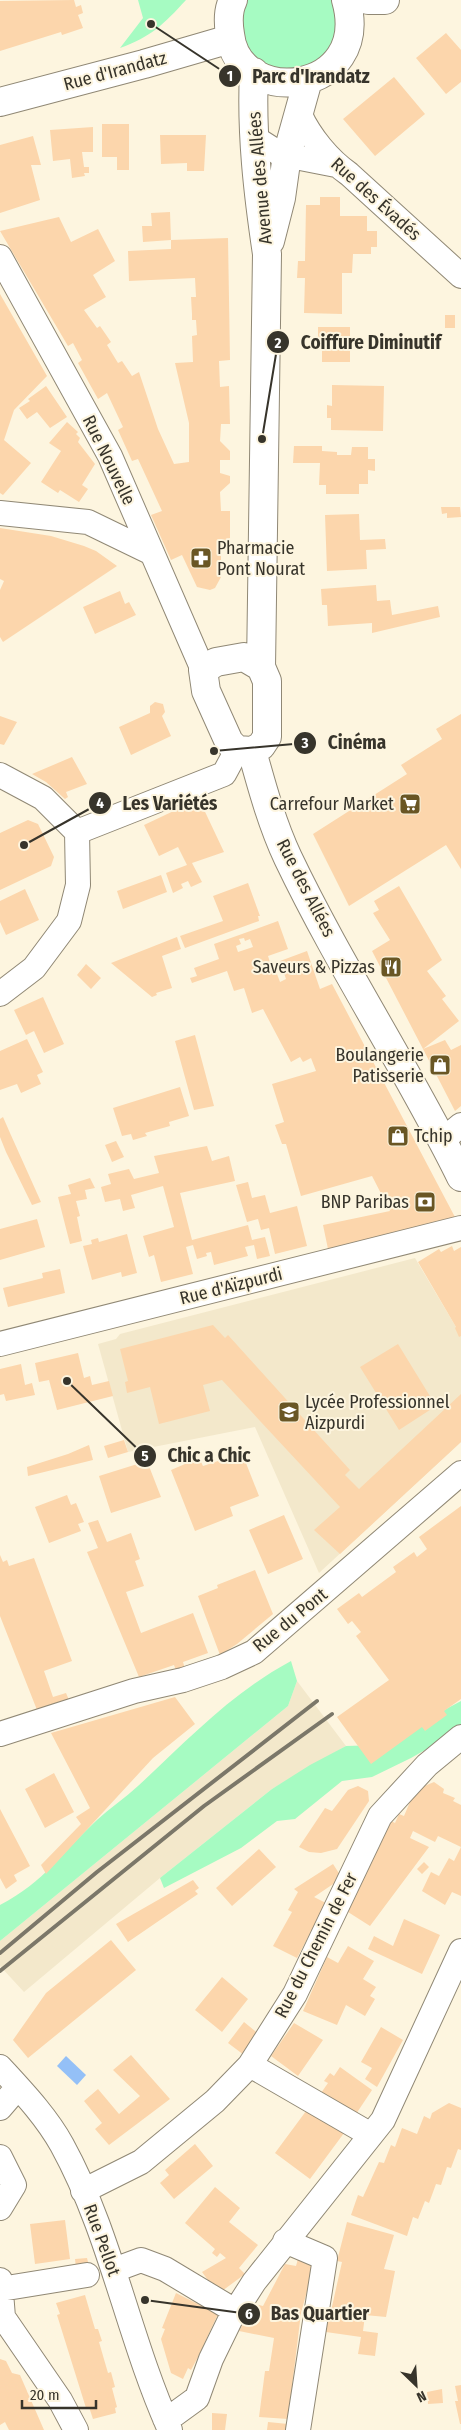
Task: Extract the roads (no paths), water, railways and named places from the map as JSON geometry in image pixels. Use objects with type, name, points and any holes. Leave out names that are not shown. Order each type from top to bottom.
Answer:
[{"type":"street","points":[[233,0],[228,21],[230,38],[235,52],[254,72],[280,83],[308,80],[324,73],[336,62],[345,47],[350,31],[350,14],[346,0]]},
{"type":"street","points":[[368,0],[384,0]]},
{"type":"street","name":"Rue d'Irandatz","points":[[0,102],[144,64],[230,38]]},
{"type":"street","name":"Avenue des Allées","points":[[252,662],[261,622],[267,254],[258,195],[252,116],[254,72]]},
{"type":"street","name":"Avenue des Allées","points":[[267,254],[281,198],[287,155],[300,115],[308,80]]},
{"type":"street","name":"Rue des Évadés","points":[[300,115],[307,129],[336,165],[349,174],[461,276]]},
{"type":"street","points":[[255,138],[280,154],[336,165]]},
{"type":"street","name":"Rue Nouvelle","points":[[0,257],[110,456],[203,670]]},
{"type":"street","points":[[0,513],[88,522],[152,553]]},
{"type":"street","points":[[77,832],[224,774],[261,746],[267,737],[267,681],[252,662],[216,662],[203,670]]},
{"type":"street","name":"Rue des Allées","points":[[203,670],[206,691],[228,742],[248,754],[288,858],[368,1008],[452,1133],[461,1177]]},
{"type":"street","points":[[0,775],[43,798],[77,832],[78,885],[69,921],[34,968],[0,994]]},
{"type":"street","name":"Rue d'Aïzpurdi","points":[[0,1344],[461,1228]]},
{"type":"street","name":"Rue du Pont","points":[[0,1734],[134,1691],[183,1680],[222,1667],[254,1652],[461,1473]]},
{"type":"street","name":"Rue du Chemin de Fer","points":[[83,2191],[141,2162],[214,2101],[250,2065],[294,1994],[380,1816],[427,1765],[461,1738]]},
{"type":"street","points":[[168,2424],[176,2414],[197,2398],[211,2359],[236,2311],[285,2242],[383,2120],[461,1951]]},
{"type":"street","points":[[250,2065],[371,2135]]},
{"type":"street","name":"Rue Pellot","points":[[0,2067],[44,2117],[62,2145],[83,2191],[114,2270],[140,2353],[168,2424]]},
{"type":"street","points":[[0,2108],[18,2087]]},
{"type":"street","points":[[0,2157],[14,2185],[0,2208]]},
{"type":"street","points":[[285,2242],[325,2258],[298,2430]]},
{"type":"street","points":[[114,2270],[141,2260],[165,2269],[236,2311]]},
{"type":"street","points":[[76,2430],[60,2400],[2,2317],[0,2284],[87,2275]]},
{"type":"water","points":[[66,2056],[86,2075],[77,2085],[57,2066]]},
{"type":"railway","points":[[0,1953],[97,1872],[317,1701]]},
{"type":"railway","points":[[0,1971],[204,1806],[332,1714]]},
{"type":"place","name":"Parc d'Irandatz","points":[[151,24]]},
{"type":"place","name":"Coiffure Diminutif","points":[[262,439]]},
{"type":"place","name":"Pharmacie Pont Nourat","points":[[201,558]]},
{"type":"place","name":"Cinéma","points":[[214,751]]},
{"type":"place","name":"Carrefour Market","points":[[410,804]]},
{"type":"place","name":"Les Variétés","points":[[24,845]]},
{"type":"place","name":"Saveurs & Pizzas","points":[[391,967]]},
{"type":"place","name":"Boulangerie Patisserie","points":[[440,1065]]},
{"type":"place","name":"Tchip","points":[[398,1136]]},
{"type":"place","name":"BNP Paribas","points":[[425,1202]]},
{"type":"place","name":"Chic a Chic","points":[[67,1381]]},
{"type":"place","name":"Lycée Professionnel Aizpurdi","points":[[289,1412]]},
{"type":"place","name":"Bas Quartier","points":[[145,2300]]}]
